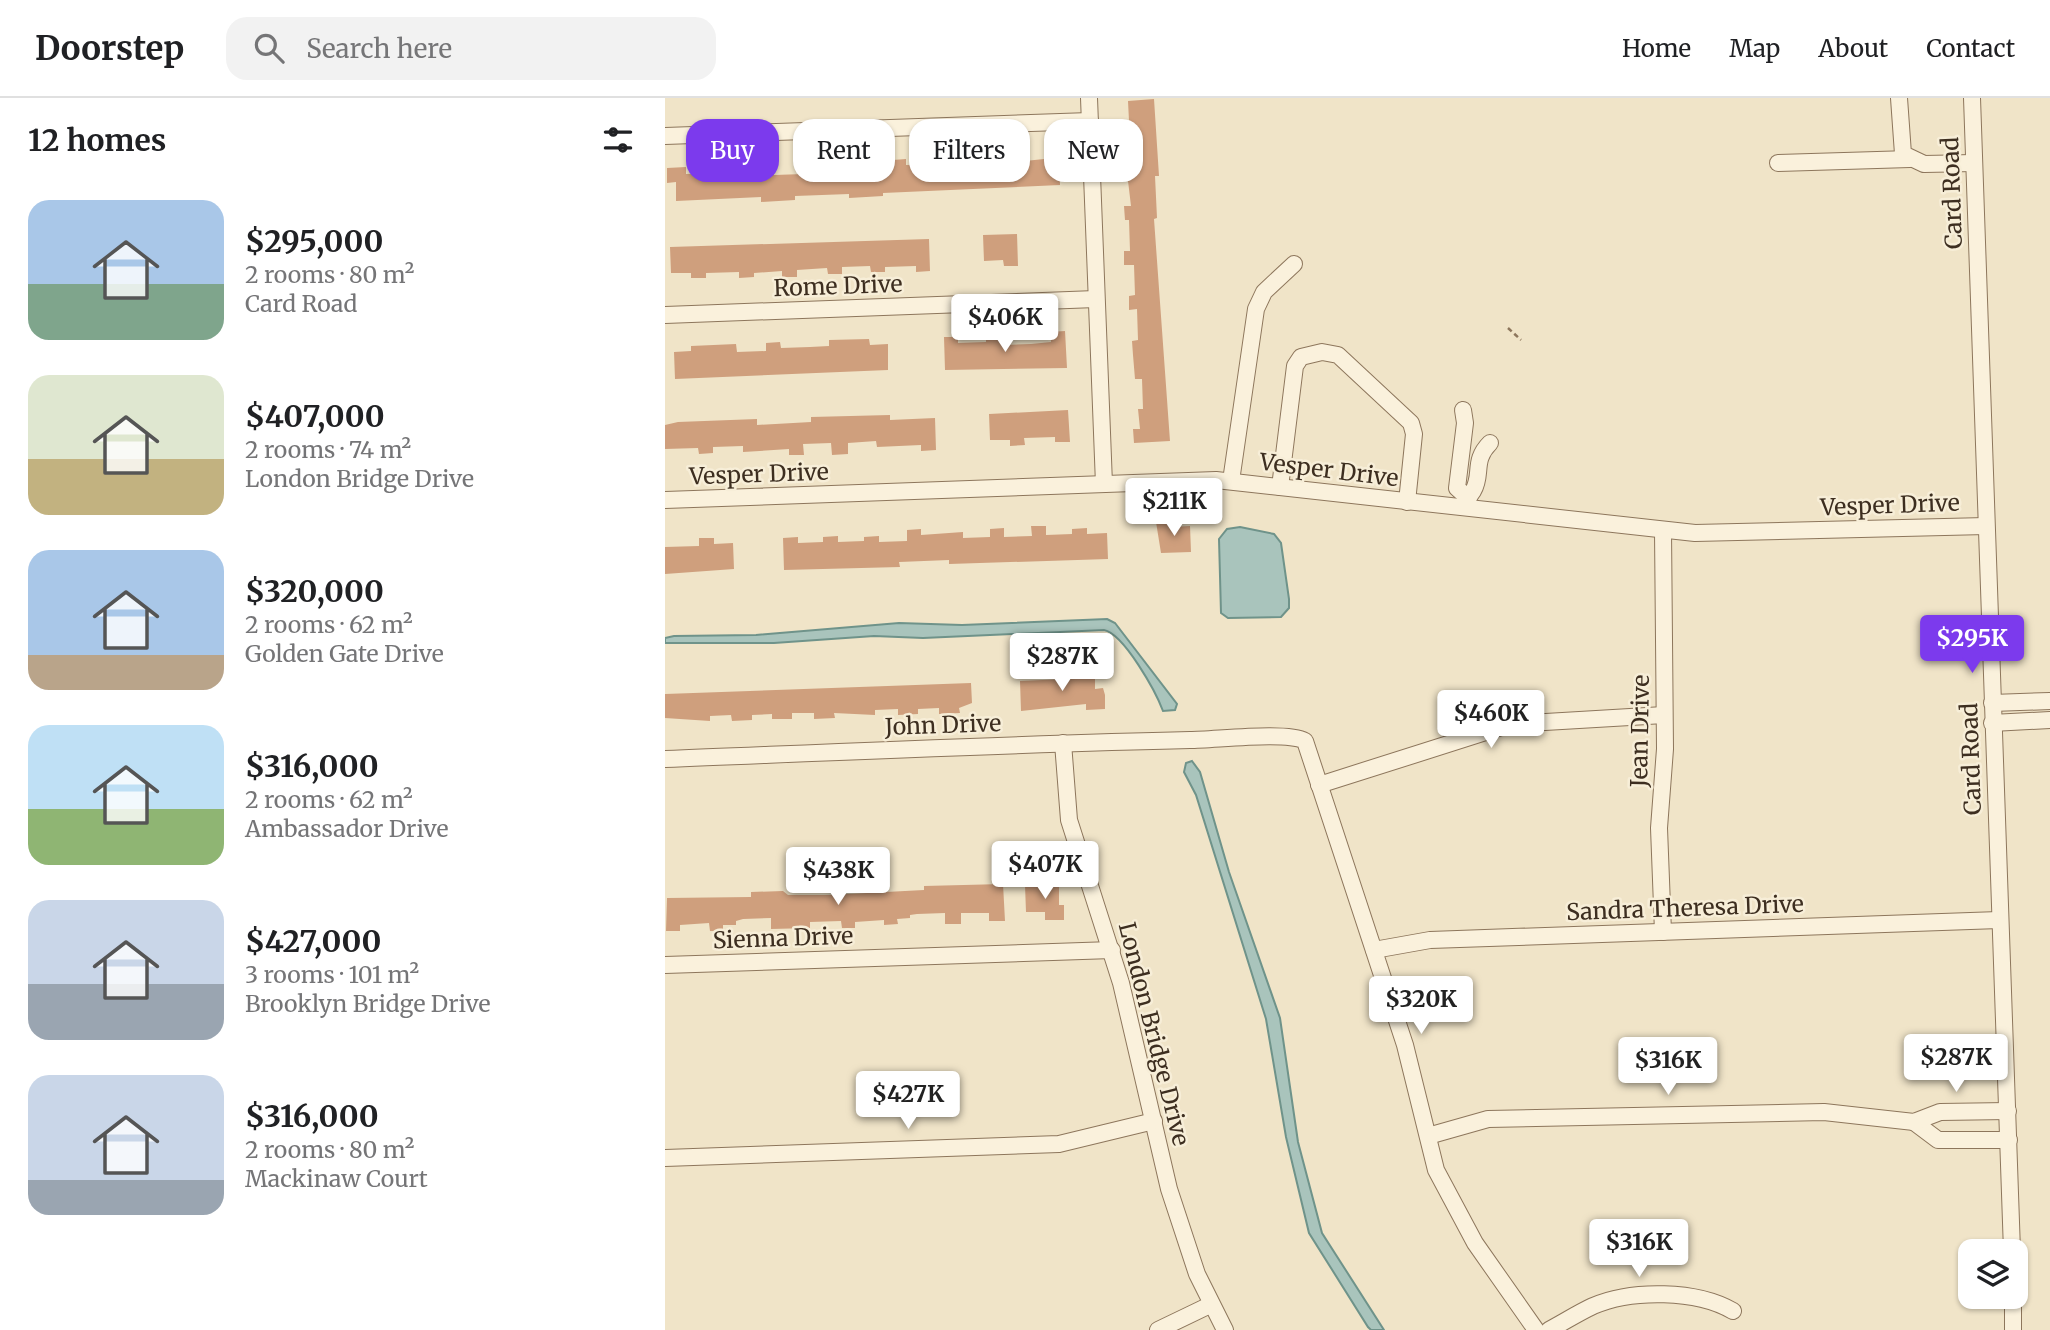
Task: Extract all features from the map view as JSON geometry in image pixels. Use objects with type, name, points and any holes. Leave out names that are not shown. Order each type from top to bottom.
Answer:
[{"type":"street","points":[[1089,98],[1090,119]]},
{"type":"street","points":[[1899,98],[1903,154],[1924,164],[1974,163]]},
{"type":"street","name":"Card Road","points":[[1972,98],[2011,1239]]},
{"type":"street","points":[[665,136],[1044,123]]},
{"type":"street","points":[[1777,163],[1910,159]]},
{"type":"street","points":[[1092,182],[1104,484]]},
{"type":"street","points":[[1231,481],[1256,309],[1263,292],[1294,264]]},
{"type":"street","name":"Rome Drive","points":[[665,315],[1096,299]]},
{"type":"street","points":[[1280,487],[1295,366],[1301,357],[1322,352],[1338,355],[1411,423],[1414,434],[1407,502]]},
{"type":"street","points":[[1463,410],[1465,423],[1457,488],[1466,503],[1474,490],[1478,458],[1490,443]]},
{"type":"street","name":"Vesper Drive","points":[[665,500],[1231,481],[1407,502],[1466,503],[1663,531],[1712,534],[1986,526]]},
{"type":"street","name":"Jean Drive","points":[[1663,531],[1665,749],[1659,828],[1663,932]]},
{"type":"street","points":[[1992,704],[2050,701]]},
{"type":"street","points":[[1536,1330],[1475,1243],[1436,1170],[1405,1045],[1319,785],[1511,724],[1664,715]]},
{"type":"street","points":[[1992,723],[2050,720]]},
{"type":"street","name":"John Drive","points":[[665,759],[1063,743],[1248,739],[1294,735],[1305,741],[1319,785]]},
{"type":"street","name":"London Bridge Drive","points":[[1063,743],[1069,820],[1112,950],[1169,1189],[1210,1305],[1225,1330]]},
{"type":"street","name":"Sandra Theresa Drive","points":[[1374,950],[1430,940],[1999,920]]},
{"type":"street","name":"Sienna Drive","points":[[665,965],[1112,950]]},
{"type":"street","points":[[1428,1136],[1488,1119],[1824,1112],[1914,1122],[1940,1112],[2008,1111]]},
{"type":"street","points":[[665,1157],[1059,1144],[1154,1121]]},
{"type":"street","points":[[1914,1122],[1938,1140],[2009,1140]]},
{"type":"street","points":[[1549,1330],[1595,1306],[1622,1298],[1693,1296],[1707,1298],[1733,1311]]},
{"type":"street","points":[[1158,1330],[1210,1305]]},
{"type":"street","points":[[2013,1309],[2013,1330]]},
{"type":"path","points":[[1508,328],[1521,340]]},
{"type":"water","points":[[1240,527],[1274,534],[1281,543],[1289,608],[1281,617],[1228,618],[1221,613],[1219,539],[1227,529]]},
{"type":"water","points":[[1107,619],[1115,623],[1177,704],[1175,710],[1163,711],[1147,678],[1130,652],[1112,634],[1104,630],[923,638],[874,636],[774,643],[665,643],[665,638],[674,636],[756,635],[899,623],[962,625]]},
{"type":"water","points":[[1192,761],[1200,772],[1229,872],[1280,1018],[1298,1142],[1322,1233],[1384,1330],[1371,1330],[1368,1327],[1309,1233],[1286,1137],[1266,1019],[1196,795],[1184,772],[1186,763]]},
{"type":"building","points":[[1154,99],[1159,176],[1155,176],[1157,218],[1154,219],[1170,441],[1134,443],[1133,429],[1140,429],[1138,409],[1143,409],[1142,379],[1135,379],[1132,341],[1138,340],[1137,309],[1129,310],[1129,296],[1135,295],[1134,265],[1124,265],[1124,251],[1130,251],[1129,220],[1125,220],[1124,206],[1131,206],[1128,182],[1143,182],[1143,119],[1129,119],[1128,101]]},
{"type":"building","points":[[906,159],[906,165],[909,165],[909,182],[1030,182],[1030,160],[1044,159],[1044,182],[1060,182],[1060,185],[883,193],[883,196],[849,198],[849,194],[795,196],[795,200],[761,202],[761,197],[676,201],[676,182],[667,183],[667,168],[686,167],[686,182],[779,182],[779,175],[793,174],[793,182],[895,182],[895,160]]},
{"type":"building","points":[[1017,234],[1018,266],[1004,266],[1003,260],[984,261],[983,235]]},
{"type":"building","points":[[929,239],[930,271],[916,272],[916,266],[885,267],[885,272],[871,272],[870,266],[842,267],[842,274],[828,274],[827,268],[797,270],[797,277],[782,277],[782,271],[754,273],[754,277],[739,278],[739,272],[706,273],[706,278],[691,278],[691,273],[671,273],[670,247]]},
{"type":"building","points":[[1065,331],[1067,368],[945,370],[944,337],[958,337],[958,343],[986,342],[986,334],[1003,334],[1003,345],[1031,344],[1051,342],[1050,332]]},
{"type":"building","points":[[869,339],[870,345],[888,344],[888,370],[675,379],[674,352],[691,351],[691,346],[736,344],[737,352],[766,351],[766,343],[780,342],[781,348],[810,347],[829,346],[829,340]]},
{"type":"building","points":[[1068,410],[1070,442],[1055,442],[1055,437],[1024,438],[1025,445],[1010,446],[1010,440],[990,440],[989,414]]},
{"type":"building","points":[[890,415],[890,420],[935,418],[936,450],[921,451],[921,445],[877,447],[876,441],[848,443],[848,454],[832,455],[831,443],[803,444],[804,455],[789,455],[789,449],[743,452],[743,446],[713,447],[713,453],[699,454],[698,448],[665,449],[665,425],[678,422],[757,419],[757,425],[811,422],[811,417]]},
{"type":"building","points":[[1172,521],[1172,527],[1190,526],[1191,552],[1161,553],[1156,522]]},
{"type":"building","points":[[1031,526],[1046,526],[1046,535],[1072,534],[1072,529],[1087,528],[1087,534],[1107,533],[1108,559],[949,564],[949,560],[899,562],[900,567],[784,570],[783,538],[798,537],[798,543],[823,542],[823,537],[838,536],[838,542],[864,541],[864,537],[879,536],[879,542],[907,541],[907,530],[921,529],[921,535],[963,532],[963,538],[990,537],[990,529],[1004,528],[1004,537],[1032,536]]},
{"type":"building","points":[[699,538],[714,538],[714,544],[733,543],[734,569],[665,574],[665,547],[699,546]]},
{"type":"building","points":[[1065,667],[1075,667],[1075,675],[1095,674],[1095,689],[1103,688],[1105,709],[1086,710],[1086,704],[1021,711],[1020,681],[1065,679]]},
{"type":"building","points":[[971,683],[972,703],[959,708],[960,713],[939,714],[939,708],[918,709],[918,714],[898,715],[898,709],[875,710],[875,715],[834,713],[835,718],[814,719],[814,713],[792,713],[792,719],[772,719],[772,714],[752,715],[752,720],[732,721],[731,715],[710,716],[710,721],[665,718],[665,694]]},
{"type":"building","points":[[1003,884],[1005,921],[989,921],[989,913],[961,913],[961,924],[945,924],[945,913],[910,915],[910,918],[897,919],[898,924],[884,925],[884,920],[855,922],[855,928],[842,928],[841,921],[810,922],[810,928],[771,929],[771,918],[743,919],[736,921],[736,925],[723,925],[723,931],[710,931],[709,923],[680,925],[680,931],[666,931],[667,898],[751,897],[751,892],[783,891],[788,895],[829,895],[924,890],[924,886]]},
{"type":"building","points":[[1059,884],[1059,905],[1064,905],[1064,920],[1045,920],[1045,912],[1026,912],[1025,885]]}]
